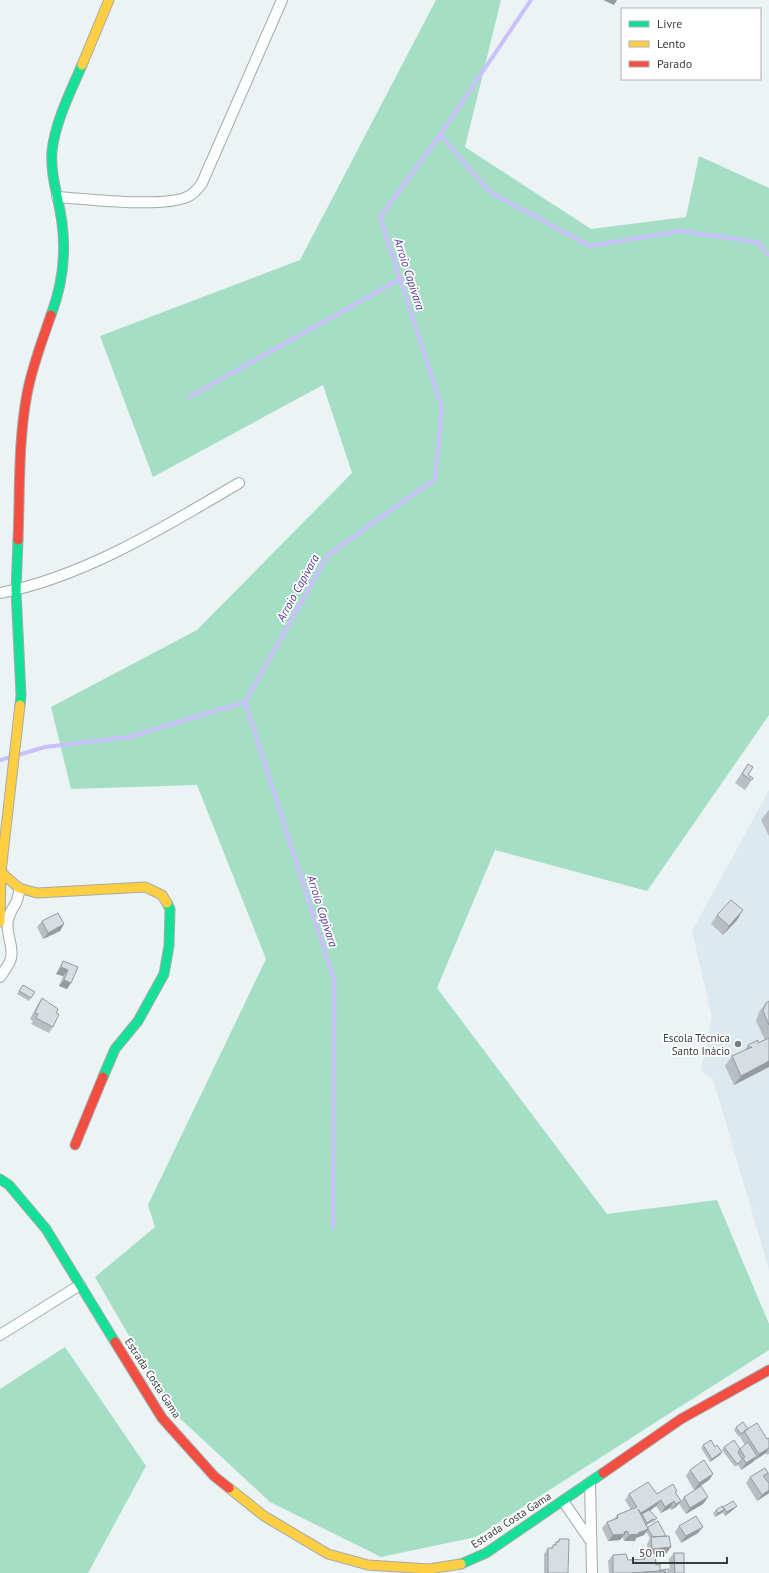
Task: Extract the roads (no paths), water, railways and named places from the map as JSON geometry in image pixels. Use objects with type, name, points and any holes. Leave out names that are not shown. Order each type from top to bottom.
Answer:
[{"type":"street","points":[[9,942],[1,931],[0,923],[1,872],[21,695],[16,590],[22,427],[26,400],[36,359],[53,311],[61,281],[63,237],[62,222],[52,175],[52,150],[56,130],[63,109],[109,0]]},
{"type":"street","points":[[57,197],[124,202],[185,198],[194,193],[202,183],[282,0]]},
{"type":"street","points":[[0,593],[16,590],[75,569],[134,543],[239,483]]},
{"type":"street","points":[[1,872],[19,888],[37,893],[145,887],[162,895],[170,909],[169,946],[164,974],[138,1021],[115,1049],[75,1145]]},
{"type":"street","points":[[0,977],[11,960],[8,919],[18,900],[19,888]]},
{"type":"street","name":"Estrada Costa Gama","points":[[0,1179],[9,1186],[46,1230],[162,1418],[214,1476],[264,1516],[328,1554],[368,1565],[429,1569],[462,1564],[486,1553],[681,1420],[769,1370]]},
{"type":"street","points":[[0,1335],[80,1285]]},
{"type":"street","points":[[590,1482],[590,1540],[592,1573]]},
{"type":"street","points":[[563,1501],[590,1540]]},
{"type":"waterway","name":"Arroio Capivara","points":[[333,1227],[334,980],[245,702],[328,555],[435,479],[442,408],[380,217],[440,135],[531,0]]},
{"type":"waterway","points":[[440,135],[490,192],[590,246],[681,231],[757,242],[769,255]]},
{"type":"waterway","points":[[189,397],[400,279]]},
{"type":"waterway","points":[[18,755],[45,747],[129,737],[245,702]]},
{"type":"waterway","points":[[0,760],[11,757]]},
{"type":"place","name":"Escola Técnica Santo Inácio","points":[[738,1044]]}]
